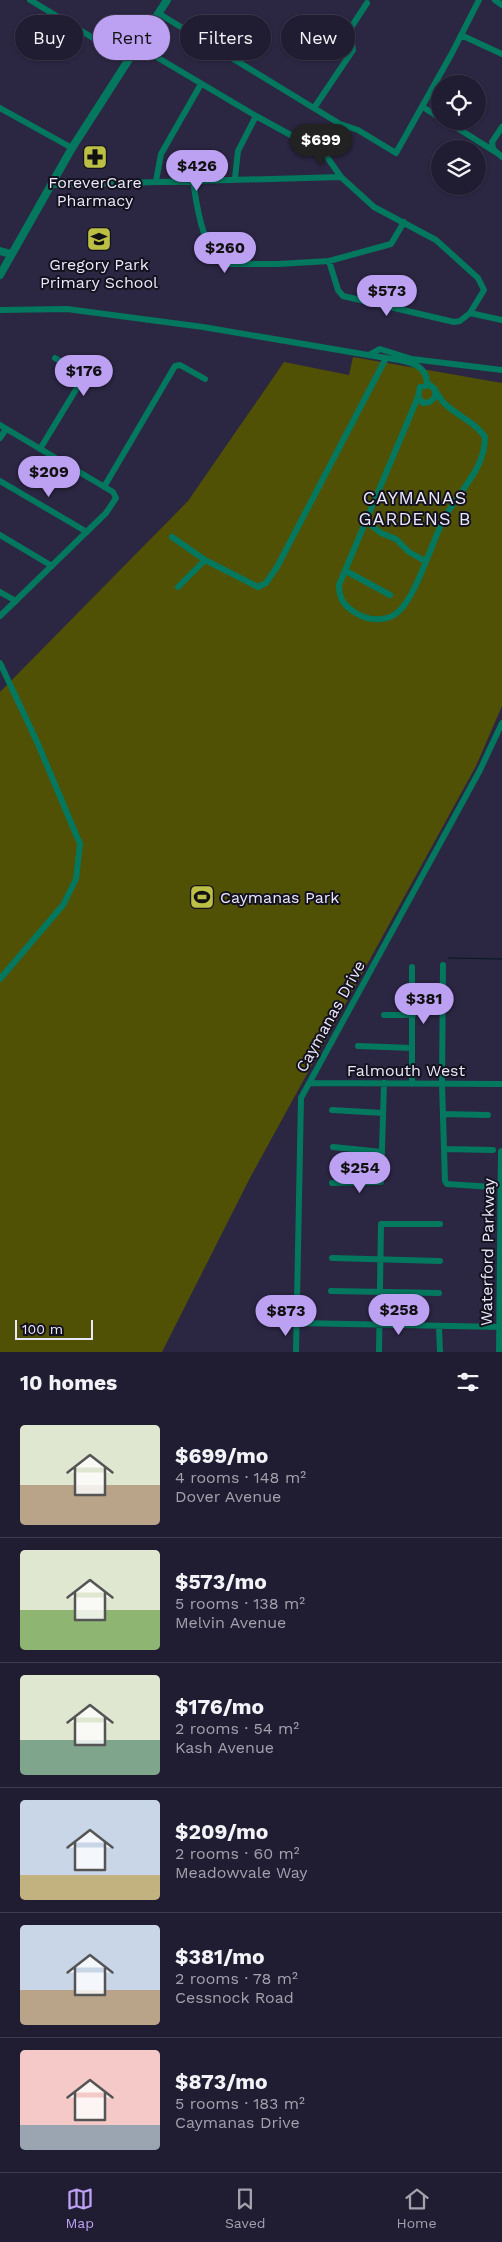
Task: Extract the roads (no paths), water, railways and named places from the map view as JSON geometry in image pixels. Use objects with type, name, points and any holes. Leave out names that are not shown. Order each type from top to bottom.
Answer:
[{"type":"street","points":[[30,0],[93,38]]},
{"type":"street","points":[[167,0],[158,13],[340,124],[358,130],[396,153],[423,107],[479,0]]},
{"type":"street","points":[[494,0],[502,5]]},
{"type":"street","points":[[314,108],[353,50],[350,29],[367,3]]},
{"type":"street","points":[[461,35],[502,54]]},
{"type":"street","points":[[0,274],[72,148],[127,60]]},
{"type":"street","points":[[161,60],[318,150],[327,157],[342,177],[374,207],[436,240],[478,278],[484,290],[470,313],[460,322],[454,322],[343,296],[338,290],[329,261]]},
{"type":"street","points":[[156,181],[161,154],[201,84]]},
{"type":"street","points":[[423,107],[431,112]]},
{"type":"street","points":[[0,108],[72,148]]},
{"type":"street","points":[[235,178],[238,151],[256,116]]},
{"type":"street","points":[[499,155],[493,149],[492,142],[502,127]]},
{"type":"street","points":[[460,130],[499,155]]},
{"type":"street","points":[[52,185],[235,178],[342,177]]},
{"type":"street","points":[[193,181],[199,215],[213,254],[220,261],[228,264],[329,261],[391,244],[404,222]]},
{"type":"street","points":[[0,251],[11,254]]},
{"type":"street","points":[[0,310],[67,308],[203,327],[369,355],[415,364],[422,368],[427,377],[427,384]]},
{"type":"street","points":[[470,313],[502,320]]},
{"type":"street","points":[[369,355],[380,349],[412,359],[502,370]]},
{"type":"street","points":[[40,449],[83,378],[81,374],[55,358]]},
{"type":"street","points":[[172,537],[205,560],[258,587],[266,583],[277,567],[386,358]]},
{"type":"street","points":[[104,486],[175,366],[180,365],[206,378]]},
{"type":"street","points":[[427,384],[435,389],[442,402],[480,429],[485,437],[485,448],[481,461],[444,519],[403,608],[397,614],[380,620],[360,615],[342,600],[340,585],[418,397],[418,390],[427,384]]},
{"type":"street","points":[[418,397],[423,403],[430,402],[435,397],[435,389]]},
{"type":"street","points":[[0,438],[3,427],[104,486],[113,492],[116,498],[106,513],[0,616]]},
{"type":"street","points":[[0,481],[86,532]]},
{"type":"street","points":[[367,522],[381,533],[396,539],[409,552],[425,561]]},
{"type":"street","points":[[0,535],[52,566]]},
{"type":"street","points":[[178,587],[205,560]]},
{"type":"street","points":[[346,571],[390,595]]},
{"type":"street","points":[[0,592],[16,601]]},
{"type":"street","points":[[0,663],[38,744],[80,844],[76,879],[63,906],[0,979]]},
{"type":"street","name":"Caymanas Drive","points":[[296,1352],[301,1098],[480,770],[502,723]]},
{"type":"street","points":[[443,965],[442,1084],[446,1183],[494,1187]]},
{"type":"street","points":[[412,967],[412,1084]]},
{"type":"street","points":[[384,1016],[413,1015]]},
{"type":"street","points":[[358,1046],[412,1048]]},
{"type":"street","name":"Falmouth West","points":[[309,1082],[502,1084]]},
{"type":"street","points":[[332,1183],[380,1183],[384,1083]]},
{"type":"street","points":[[332,1110],[383,1113]]},
{"type":"street","points":[[444,1114],[488,1115]]},
{"type":"street","points":[[333,1147],[382,1152]]},
{"type":"street","points":[[444,1149],[493,1150]]},
{"type":"street","name":"Waterford Parkway","points":[[500,1352],[502,1152]]},
{"type":"street","points":[[379,1352],[381,1224],[440,1224]]},
{"type":"street","points":[[332,1258],[440,1261]]},
{"type":"street","points":[[331,1291],[439,1293]]},
{"type":"street","points":[[297,1323],[501,1327]]},
{"type":"street","points":[[439,1326],[440,1352]]},
{"type":"waterway","points":[[448,958],[502,959]]},
{"type":"place","name":"ForeverCare Pharmacy","points":[[95,157]]},
{"type":"place","name":"Gregory Park Primary School","points":[[99,239]]},
{"type":"place","name":"Caymanas Park","points":[[202,897]]},
{"type":"district","name":"CAYMANAS GARDENS B","points":[[415,508]]}]
